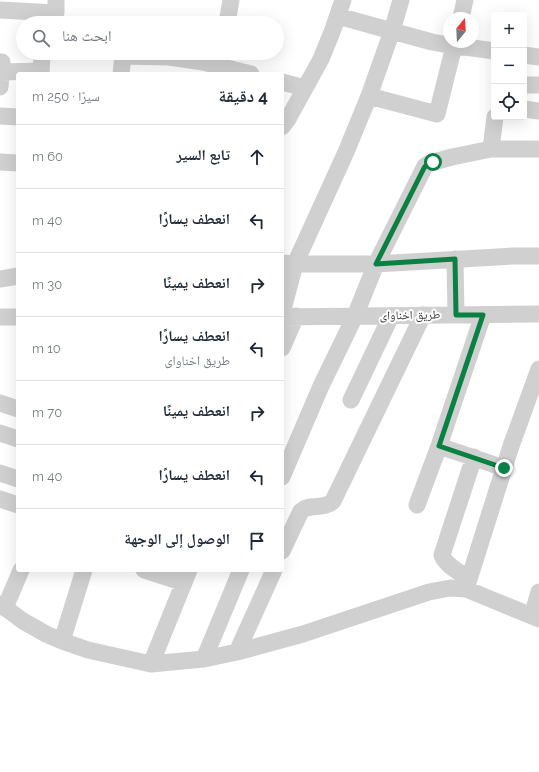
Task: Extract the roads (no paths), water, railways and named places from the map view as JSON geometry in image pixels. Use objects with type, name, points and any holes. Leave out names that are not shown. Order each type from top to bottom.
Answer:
[{"type":"street","points":[[228,16],[231,0]]},
{"type":"street","points":[[284,123],[288,119],[321,59],[343,0]]},
{"type":"street","points":[[462,12],[465,0]]},
{"type":"street","points":[[284,335],[287,315],[288,263],[346,152],[369,96],[392,31],[398,1]]},
{"type":"street","points":[[0,10],[56,12]]},
{"type":"street","points":[[338,16],[392,31],[443,42]]},
{"type":"street","points":[[369,96],[437,114],[454,48]]},
{"type":"street","points":[[473,48],[491,51]]},
{"type":"street","points":[[527,55],[539,57]]},
{"type":"street","points":[[41,72],[42,60]]},
{"type":"street","points":[[121,72],[122,60]]},
{"type":"street","points":[[190,60],[243,72]]},
{"type":"street","points":[[0,74],[16,73]]},
{"type":"street","points":[[284,83],[305,88]]},
{"type":"street","points":[[527,85],[539,86]]},
{"type":"street","points":[[527,109],[539,111]]},
{"type":"street","points":[[0,116],[16,116]]},
{"type":"street","points":[[491,149],[495,120]]},
{"type":"street","points":[[284,472],[376,264],[425,166],[430,163],[491,149],[539,149]]},
{"type":"street","points":[[0,162],[16,163]]},
{"type":"street","points":[[288,263],[376,264],[514,256],[539,256]]},
{"type":"street","points":[[455,259],[456,315]]},
{"type":"street","points":[[0,279],[16,276]]},
{"type":"street","name":"طريق اخناواى","points":[[287,315],[391,316],[539,314]]},
{"type":"street","points":[[284,547],[301,511],[306,508],[328,505],[333,501],[422,315]]},
{"type":"street","points":[[417,505],[439,446],[483,315]]},
{"type":"street","points":[[351,400],[391,316]]},
{"type":"street","points":[[0,317],[16,317]]},
{"type":"street","points":[[468,584],[511,446],[539,369]]},
{"type":"street","points":[[0,403],[16,408]]},
{"type":"street","points":[[0,434],[16,438]]},
{"type":"street","points":[[439,446],[504,468]]},
{"type":"street","points":[[474,457],[442,557],[468,584],[535,618],[539,592]]},
{"type":"street","points":[[0,473],[16,478]]},
{"type":"street","points":[[0,499],[16,504]]},
{"type":"street","points":[[19,572],[3,606],[23,621],[46,634],[88,650],[150,664],[204,659],[237,652],[303,634],[429,592],[468,584]]},
{"type":"street","points":[[62,641],[83,572]]},
{"type":"street","points":[[150,664],[186,577],[156,572]]},
{"type":"street","points":[[204,659],[240,572]]},
{"type":"street","points":[[237,652],[273,572]]}]
